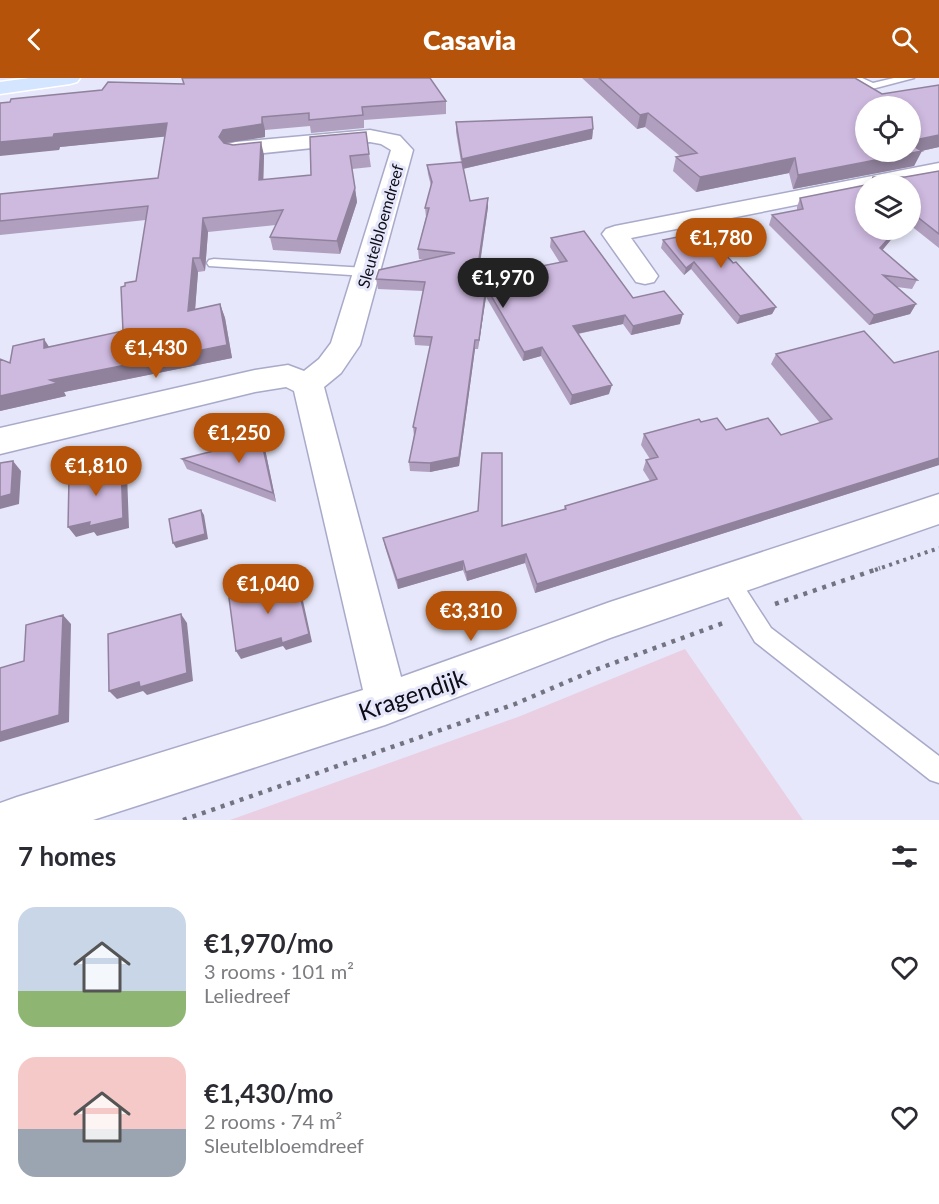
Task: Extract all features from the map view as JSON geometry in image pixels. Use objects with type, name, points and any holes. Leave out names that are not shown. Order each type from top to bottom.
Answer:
[{"type":"main road","points":[[0,88],[70,78]]},
{"type":"street","name":"Sleutelbloemdreef","points":[[236,149],[370,136],[383,137],[397,143],[402,150],[345,345],[330,366],[308,384]]},
{"type":"street","points":[[645,276],[615,234],[939,170]]},
{"type":"street","points":[[0,441],[255,381],[288,376],[308,384],[387,703]]},
{"type":"street","name":"Kragendijk","points":[[17,820],[239,753],[493,666],[538,646],[611,620],[739,597],[939,509]]},
{"type":"lane","points":[[853,78],[872,86],[906,78]]},
{"type":"lane","points":[[214,263],[366,272]]},
{"type":"lane","points":[[739,597],[763,634],[939,771]]},
{"type":"path","points":[[183,820],[473,719],[655,647],[739,597],[939,548]]},
{"type":"shaded area","points":[[685,649],[803,820],[230,820],[518,717]]},
{"type":"building","points":[[182,78],[430,78],[446,101],[362,107],[363,115],[309,120],[309,113],[262,117],[262,124],[223,130],[219,137],[224,143],[233,145],[261,142],[259,180],[311,175],[310,137],[366,132],[369,154],[350,156],[355,188],[337,241],[270,237],[283,210],[203,218],[200,258],[193,258],[188,311],[220,304],[227,345],[50,380],[58,383],[0,396],[0,359],[10,363],[13,346],[44,339],[44,348],[123,331],[121,287],[125,286],[125,283],[136,281],[148,206],[0,221],[0,194],[158,178],[167,123],[54,134],[53,137],[0,142],[0,103],[10,102],[11,99],[102,90],[108,82],[184,84]]},
{"type":"building","points":[[599,78],[855,78],[882,94],[939,85],[939,135],[921,139],[921,96],[855,96],[855,162],[865,162],[798,175],[795,158],[700,177],[676,157],[697,153],[648,113],[640,115]]},
{"type":"building","points":[[592,117],[593,129],[462,159],[456,122]]},
{"type":"building","points":[[462,162],[470,201],[488,198],[476,279],[567,261],[551,238],[584,231],[633,298],[664,291],[683,314],[633,326],[625,315],[573,326],[612,385],[572,395],[542,347],[524,352],[486,287],[479,340],[475,340],[459,457],[430,463],[409,462],[416,428],[413,427],[432,337],[414,336],[425,282],[376,279],[379,270],[455,253],[418,249],[429,208],[425,208],[432,182],[427,165]]},
{"type":"building","points":[[939,171],[939,234],[921,220],[921,174]]},
{"type":"building","points":[[855,187],[855,240],[887,240],[880,248],[917,280],[883,275],[916,304],[874,315],[772,215],[803,209],[800,198]]},
{"type":"building","points":[[740,224],[716,244],[733,263],[736,262],[776,307],[740,316],[694,262],[686,268],[663,240]]},
{"type":"building","points":[[864,331],[894,363],[939,351],[939,458],[537,584],[526,554],[466,572],[463,561],[397,580],[383,538],[478,511],[482,453],[502,453],[502,526],[566,509],[565,506],[657,479],[646,460],[658,457],[644,434],[699,419],[701,422],[717,418],[726,430],[768,418],[781,435],[832,419],[776,354]]},
{"type":"building","points":[[261,439],[273,493],[182,459]]},
{"type":"building","points":[[13,461],[11,494],[0,497],[0,463]]},
{"type":"building","points":[[121,464],[123,518],[89,526],[90,522],[68,527],[69,478]]},
{"type":"building","points":[[201,510],[205,534],[173,543],[169,519]]},
{"type":"building","points":[[296,578],[309,634],[282,643],[281,638],[236,651],[229,598]]},
{"type":"building","points":[[181,614],[187,673],[140,687],[139,682],[109,691],[108,634]]},
{"type":"building","points":[[63,615],[59,715],[0,732],[0,668],[24,661],[26,625]]}]
